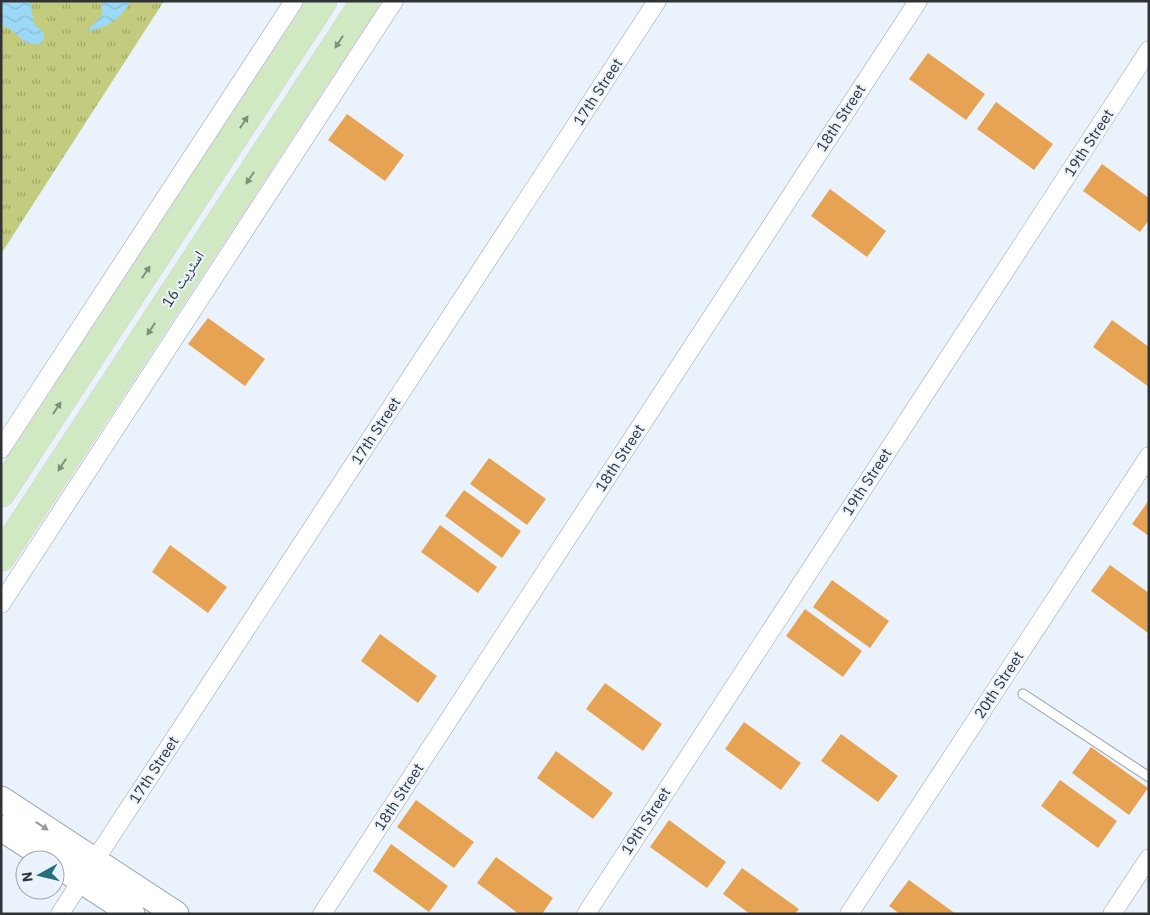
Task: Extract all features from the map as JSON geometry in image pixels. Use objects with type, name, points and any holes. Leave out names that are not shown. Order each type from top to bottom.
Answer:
[{"type":"main road","points":[[3,485],[323,1]]},
{"type":"main road","name":"اسٹریٹ 16","points":[[1,557],[365,1]]},
{"type":"street","points":[[1,449],[294,1]]},
{"type":"street","points":[[1,604],[394,1]]},
{"type":"street","name":"17th Street","points":[[60,914],[657,1]]},
{"type":"street","name":"18th Street","points":[[322,914],[918,1]]},
{"type":"street","name":"19th Street","points":[[586,914],[1149,50]]},
{"type":"street","name":"20th Street","points":[[849,914],[1149,456]]},
{"type":"street","points":[[1,799],[88,871],[132,914]]},
{"type":"street","points":[[1,828],[35,850]]},
{"type":"street","points":[[1112,914],[1149,858]]},
{"type":"street","points":[[65,865],[88,871],[176,914]]},
{"type":"lane","points":[[1023,694],[1149,777]]},
{"type":"green space","points":[[1,1],[164,1],[1,254]]},
{"type":"water","points":[[1,1],[30,1],[34,24],[45,34],[41,44],[26,43],[1,24]]},
{"type":"water","points":[[102,1],[131,1],[112,22],[101,28],[86,32],[102,15]]},
{"type":"building","points":[[928,53],[985,94],[966,120],[909,79]]},
{"type":"building","points":[[996,102],[1053,144],[1034,170],[977,129]]},
{"type":"building","points":[[347,114],[404,155],[385,181],[328,140]]},
{"type":"building","points":[[1102,164],[1149,198],[1149,220],[1140,232],[1083,191]]},
{"type":"building","points":[[830,189],[886,231],[867,257],[811,216]]},
{"type":"building","points":[[208,318],[265,359],[245,386],[188,344]]},
{"type":"building","points":[[1112,320],[1149,347],[1149,387],[1093,347]]},
{"type":"building","points":[[489,458],[546,499],[527,525],[470,484]]},
{"type":"building","points":[[464,490],[521,531],[502,558],[445,516]]},
{"type":"building","points":[[1149,500],[1149,536],[1132,524]]},
{"type":"building","points":[[440,525],[497,567],[478,593],[421,552]]},
{"type":"building","points":[[170,545],[227,587],[208,613],[152,572]]},
{"type":"building","points":[[1110,565],[1149,593],[1148,633],[1091,591]]},
{"type":"building","points":[[832,580],[889,621],[870,648],[813,607]]},
{"type":"building","points":[[805,609],[862,651],[843,677],[786,636]]},
{"type":"building","points":[[380,634],[437,676],[418,703],[361,661]]},
{"type":"building","points":[[605,683],[662,724],[643,751],[586,709]]},
{"type":"building","points":[[744,722],[801,763],[781,790],[725,749]]},
{"type":"building","points":[[841,734],[898,776],[878,802],[821,761]]},
{"type":"building","points":[[1091,747],[1148,788],[1129,815],[1072,773]]},
{"type":"building","points":[[556,751],[613,793],[593,819],[537,778]]},
{"type":"building","points":[[1060,780],[1117,821],[1098,848],[1041,806]]},
{"type":"building","points":[[416,800],[474,842],[454,868],[397,827]]},
{"type":"building","points":[[669,820],[726,862],[707,888],[650,847]]},
{"type":"building","points":[[391,844],[448,886],[429,912],[373,871]]},
{"type":"building","points":[[496,857],[553,898],[542,914],[519,914],[477,883]]},
{"type":"building","points":[[742,868],[799,909],[795,914],[750,914],[723,894]]},
{"type":"building","points":[[909,880],[956,914],[900,914],[889,906]]}]
